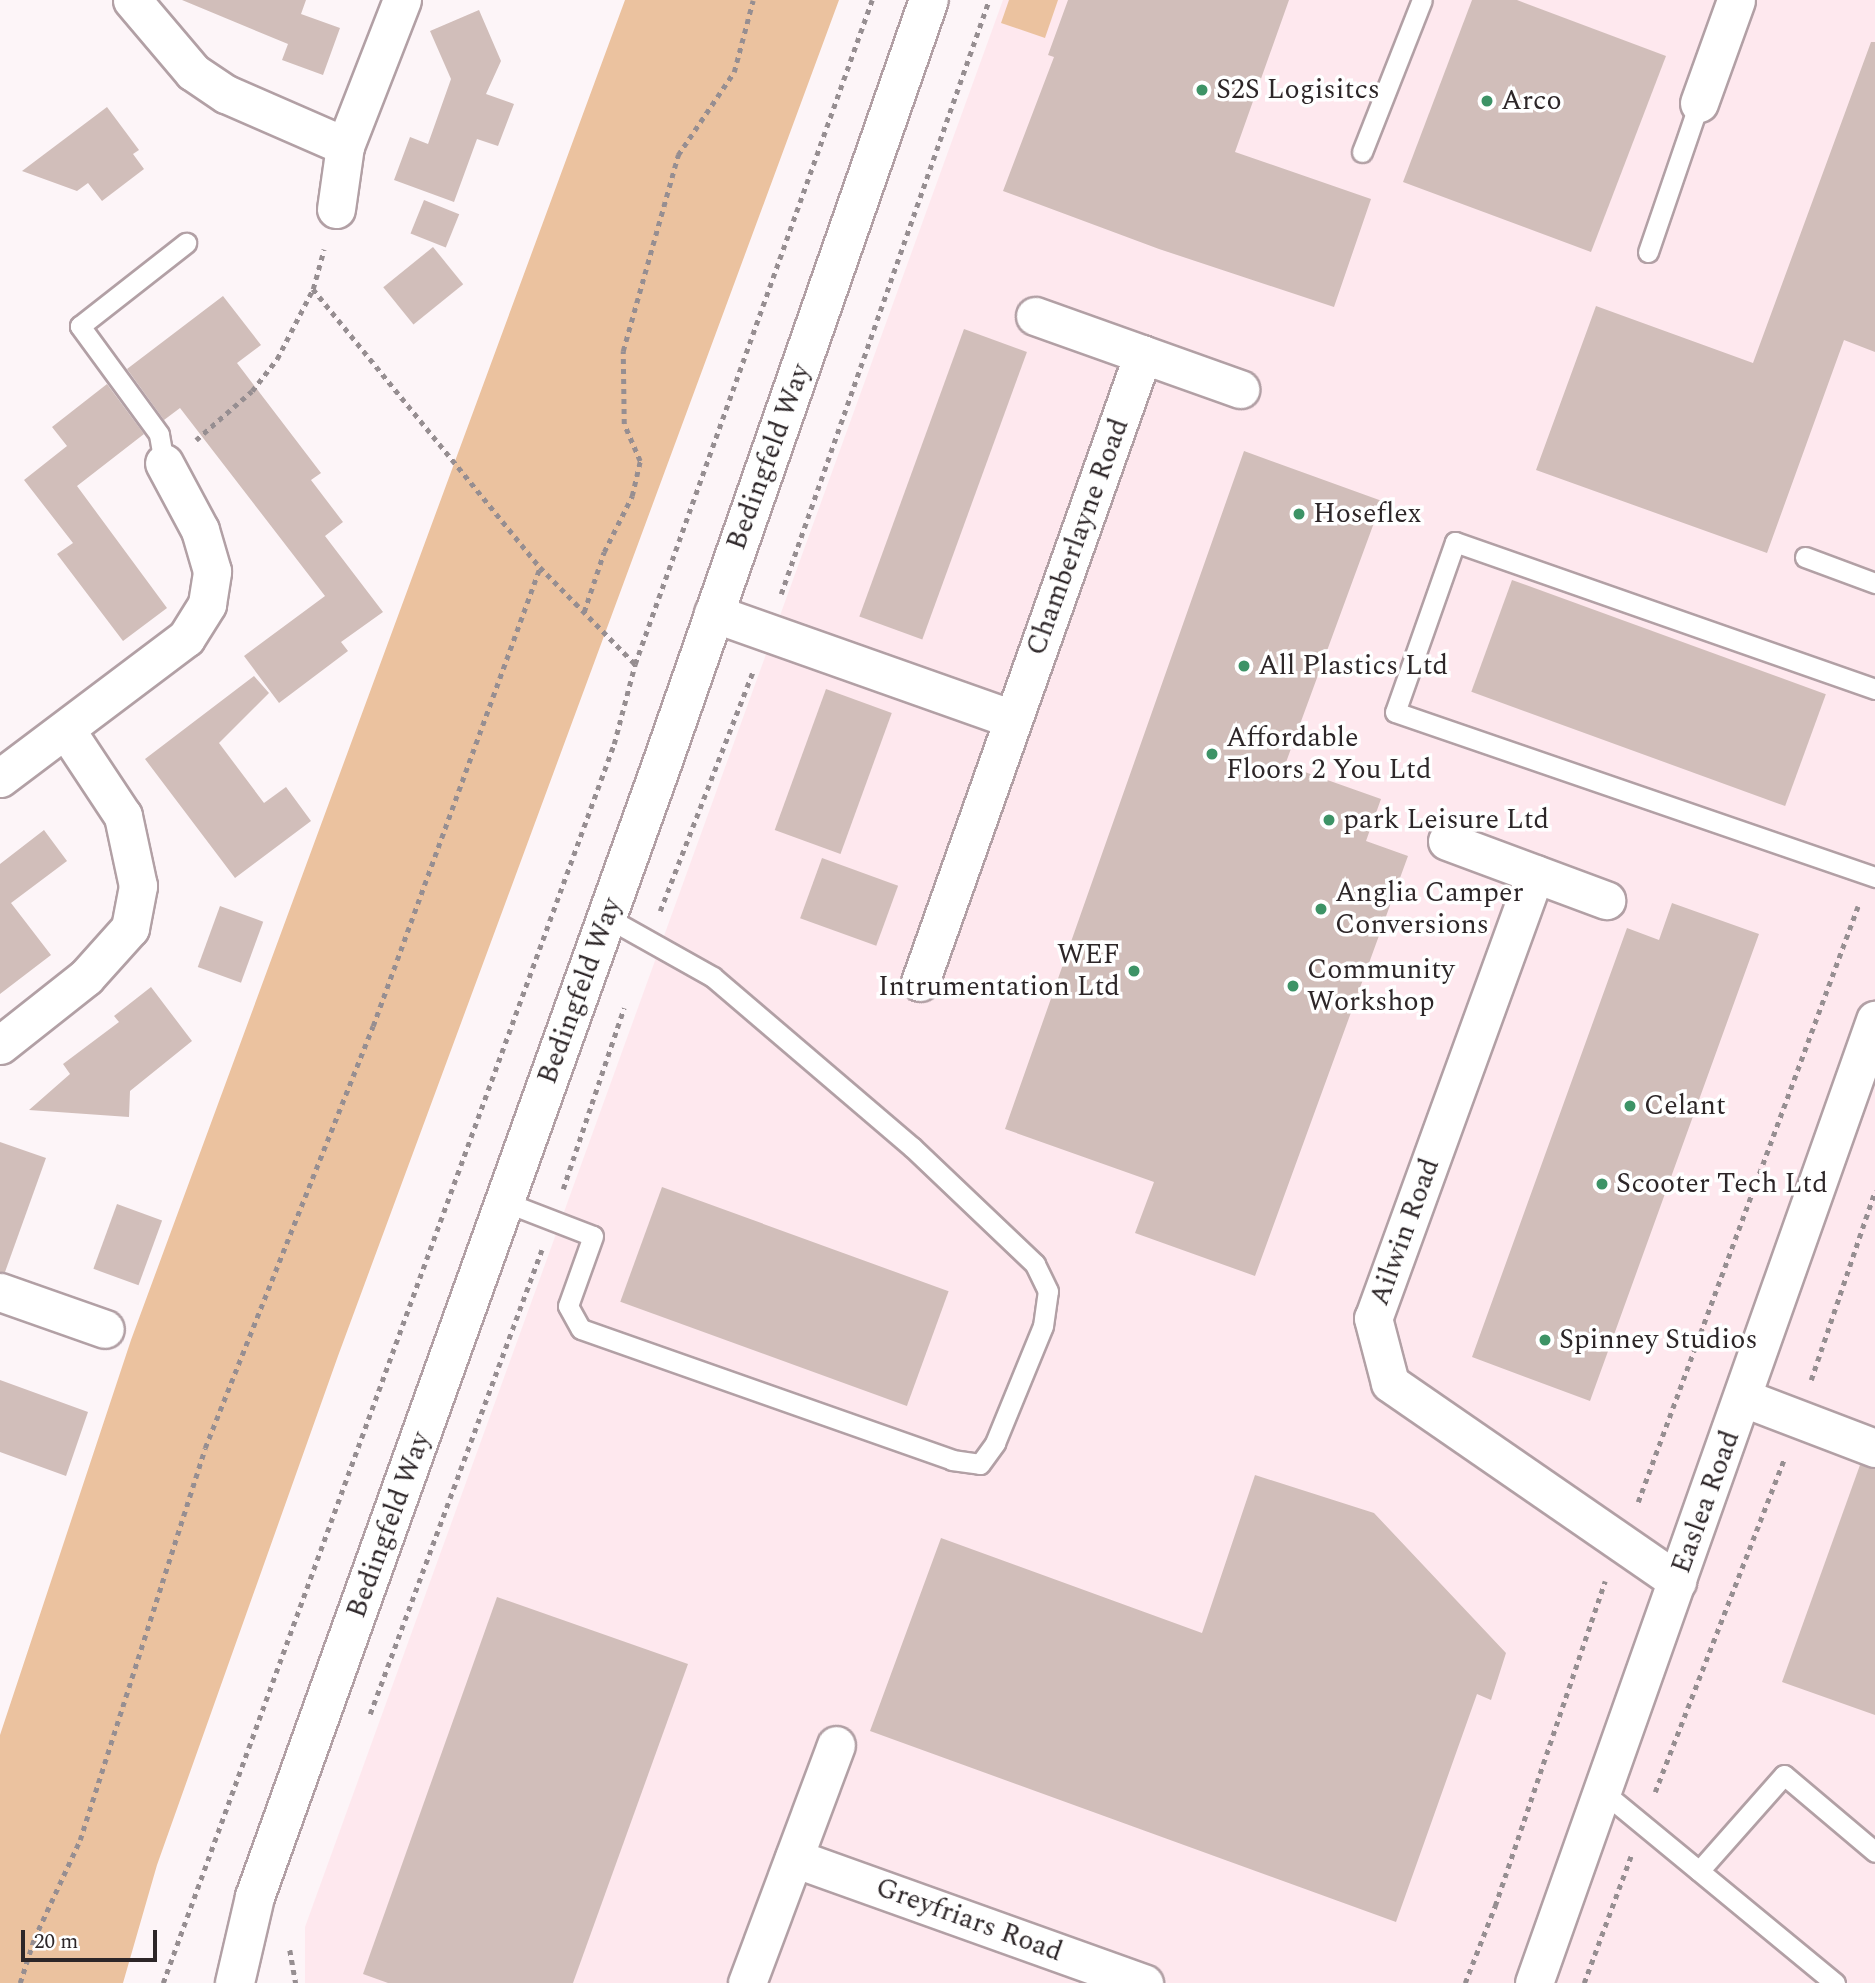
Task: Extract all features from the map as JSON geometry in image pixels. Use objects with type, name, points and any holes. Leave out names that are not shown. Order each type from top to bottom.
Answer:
[{"type":"street","points":[[132,0],[171,51],[204,80],[226,94],[345,146]]},
{"type":"street","points":[[336,209],[345,146],[402,0]]},
{"type":"street","name":"Bedingfeld Way","points":[[235,1983],[255,1897],[505,1202],[929,0]]},
{"type":"street","points":[[1699,103],[1736,0]]},
{"type":"street","points":[[1035,317],[1240,389]]},
{"type":"street","name":"Chamberlayne Road","points":[[920,982],[1143,354]]},
{"type":"street","points":[[0,778],[186,638],[207,604],[212,570],[200,530],[164,463]]},
{"type":"street","points":[[713,613],[1012,719]]},
{"type":"street","points":[[0,1045],[86,977],[130,928],[138,886],[123,817],[66,730]]},
{"type":"street","points":[[1447,841],[1606,900]]},
{"type":"street","name":"Ailwin Road","points":[[1535,874],[1373,1318],[1390,1383],[1677,1581]]},
{"type":"street","name":"Easlea Road","points":[[1534,1983],[1744,1398],[1875,1020]]},
{"type":"street","points":[[0,1292],[105,1329]]},
{"type":"street","points":[[1744,1398],[1875,1448]]},
{"type":"street","points":[[747,1983],[836,1745]]},
{"type":"street","name":"Greyfriars Road","points":[[794,1858],[1143,1983]]},
{"type":"lane","points":[[1362,152],[1422,0]]},
{"type":"lane","points":[[1648,252],[1699,103]]},
{"type":"lane","points":[[164,463],[159,434],[80,326],[186,243]]},
{"type":"lane","points":[[1872,876],[1395,712],[1455,542],[1875,689]]},
{"type":"lane","points":[[1805,557],[1875,583]]},
{"type":"lane","points":[[505,1202],[593,1236],[568,1306],[581,1329],[952,1460],[980,1464],[995,1443],[1043,1326],[1048,1291],[1035,1264],[921,1156],[713,976],[606,917]]},
{"type":"lane","points":[[1699,1871],[1784,1775],[1875,1852]]},
{"type":"lane","points":[[1602,1791],[1835,1983]]},
{"type":"path","points":[[584,612],[604,552],[632,496],[640,461],[624,424],[623,351],[678,155],[734,72],[753,0]]},
{"type":"path","points":[[163,1983],[614,744],[635,664],[872,0]]},
{"type":"path","points":[[164,463],[228,417],[252,391],[277,359],[313,289],[540,567],[635,664]]},
{"type":"path","points":[[20,1983],[34,1938],[80,1840],[205,1448],[373,1026],[540,567]]},
{"type":"path","points":[[1465,1983],[1495,1906],[1620,1542],[1647,1484],[1872,876]]},
{"type":"path","points":[[1584,1983],[1799,1421],[1875,1192]]},
{"type":"shaded area","points":[[625,0],[839,0],[338,1356],[157,1865],[123,1983],[0,1983],[0,1735],[131,1340]]},
{"type":"shaded area","points":[[1003,0],[1875,0],[1875,1983],[305,1983],[305,1927]]},
{"type":"shaded area","points":[[1009,0],[1058,0],[1045,38],[1001,23]]},
{"type":"building","points":[[182,0],[306,0],[301,14],[340,28],[323,75],[282,60],[288,44]]},
{"type":"building","points":[[1068,0],[1289,0],[1235,152],[1371,199],[1334,307],[1159,249],[1003,191],[1054,57],[1048,55]]},
{"type":"building","points":[[1472,0],[1517,0],[1666,56],[1591,252],[1403,182]]},
{"type":"building","points":[[479,10],[501,61],[486,94],[514,104],[498,146],[477,139],[454,202],[394,180],[410,137],[428,144],[451,79],[430,31]]},
{"type":"building","points":[[1871,42],[1875,42],[1875,352],[1844,340],[1767,553],[1536,470],[1596,306],[1753,363]]},
{"type":"building","points":[[107,107],[139,150],[133,154],[144,169],[102,201],[88,183],[77,191],[22,171]]},
{"type":"building","points":[[424,200],[459,214],[446,248],[411,233]]},
{"type":"building","points":[[433,247],[463,284],[413,325],[383,287]]},
{"type":"building","points":[[223,296],[261,345],[237,363],[321,473],[311,480],[343,522],[325,536],[383,612],[341,642],[348,651],[279,703],[244,656],[325,596],[180,408],[164,420],[127,369]]},
{"type":"building","points":[[964,329],[1027,352],[922,639],[859,617]]},
{"type":"building","points":[[107,384],[144,434],[77,486],[167,608],[123,641],[57,554],[73,543],[24,480],[67,446],[52,427]]},
{"type":"building","points":[[1244,451],[1382,501],[1285,765],[1381,799],[1366,841],[1408,856],[1255,1276],[1135,1233],[1154,1182],[1005,1129]]},
{"type":"building","points":[[1512,580],[1826,694],[1785,806],[1471,692]]},
{"type":"building","points":[[254,676],[269,693],[219,743],[264,803],[286,787],[311,821],[235,878],[145,759]]},
{"type":"building","points":[[826,689],[892,713],[840,854],[775,830]]},
{"type":"building","points":[[44,830],[67,861],[11,903],[51,955],[0,994],[0,864]]},
{"type":"building","points":[[822,858],[898,886],[876,946],[800,918]]},
{"type":"building","points":[[1672,903],[1759,934],[1590,1401],[1472,1357],[1627,928],[1659,940]]},
{"type":"building","points":[[220,906],[263,922],[241,983],[198,967]]},
{"type":"building","points":[[151,987],[192,1041],[130,1091],[129,1117],[29,1110],[70,1074],[63,1064],[119,1022],[114,1016]]},
{"type":"building","points":[[0,1142],[46,1158],[5,1272],[0,1272]]},
{"type":"building","points":[[662,1187],[949,1291],[907,1406],[620,1302]]},
{"type":"building","points":[[117,1204],[162,1220],[139,1285],[93,1269]]},
{"type":"building","points":[[0,1380],[88,1412],[66,1476],[0,1452]]},
{"type":"building","points":[[1860,1465],[1875,1468],[1875,1715],[1782,1682]]},
{"type":"building","points":[[1255,1475],[1374,1513],[1506,1653],[1491,1700],[1477,1694],[1396,1922],[870,1731],[941,1538],[1202,1633]]},
{"type":"building","points":[[497,1597],[688,1664],[573,1983],[388,1983],[363,1974]]},
{"type":"place","name":"S2S Logisitcs","points":[[1202,90]]},
{"type":"place","name":"Arco","points":[[1487,101]]},
{"type":"place","name":"Hoseflex","points":[[1299,514]]},
{"type":"place","name":"All Plastics Ltd","points":[[1244,666]]},
{"type":"place","name":"Affordable Floors 2 You Ltd","points":[[1212,754]]},
{"type":"place","name":"park Leisure Ltd","points":[[1329,820]]},
{"type":"place","name":"Anglia Camper Conversions","points":[[1321,909]]},
{"type":"place","name":"WEF Intrumentation Ltd","points":[[1134,971]]},
{"type":"place","name":"Community Workshop","points":[[1293,986]]},
{"type":"place","name":"Celant","points":[[1630,1106]]},
{"type":"place","name":"Scooter Tech Ltd","points":[[1602,1184]]},
{"type":"place","name":"Spinney Studios","points":[[1545,1340]]}]
